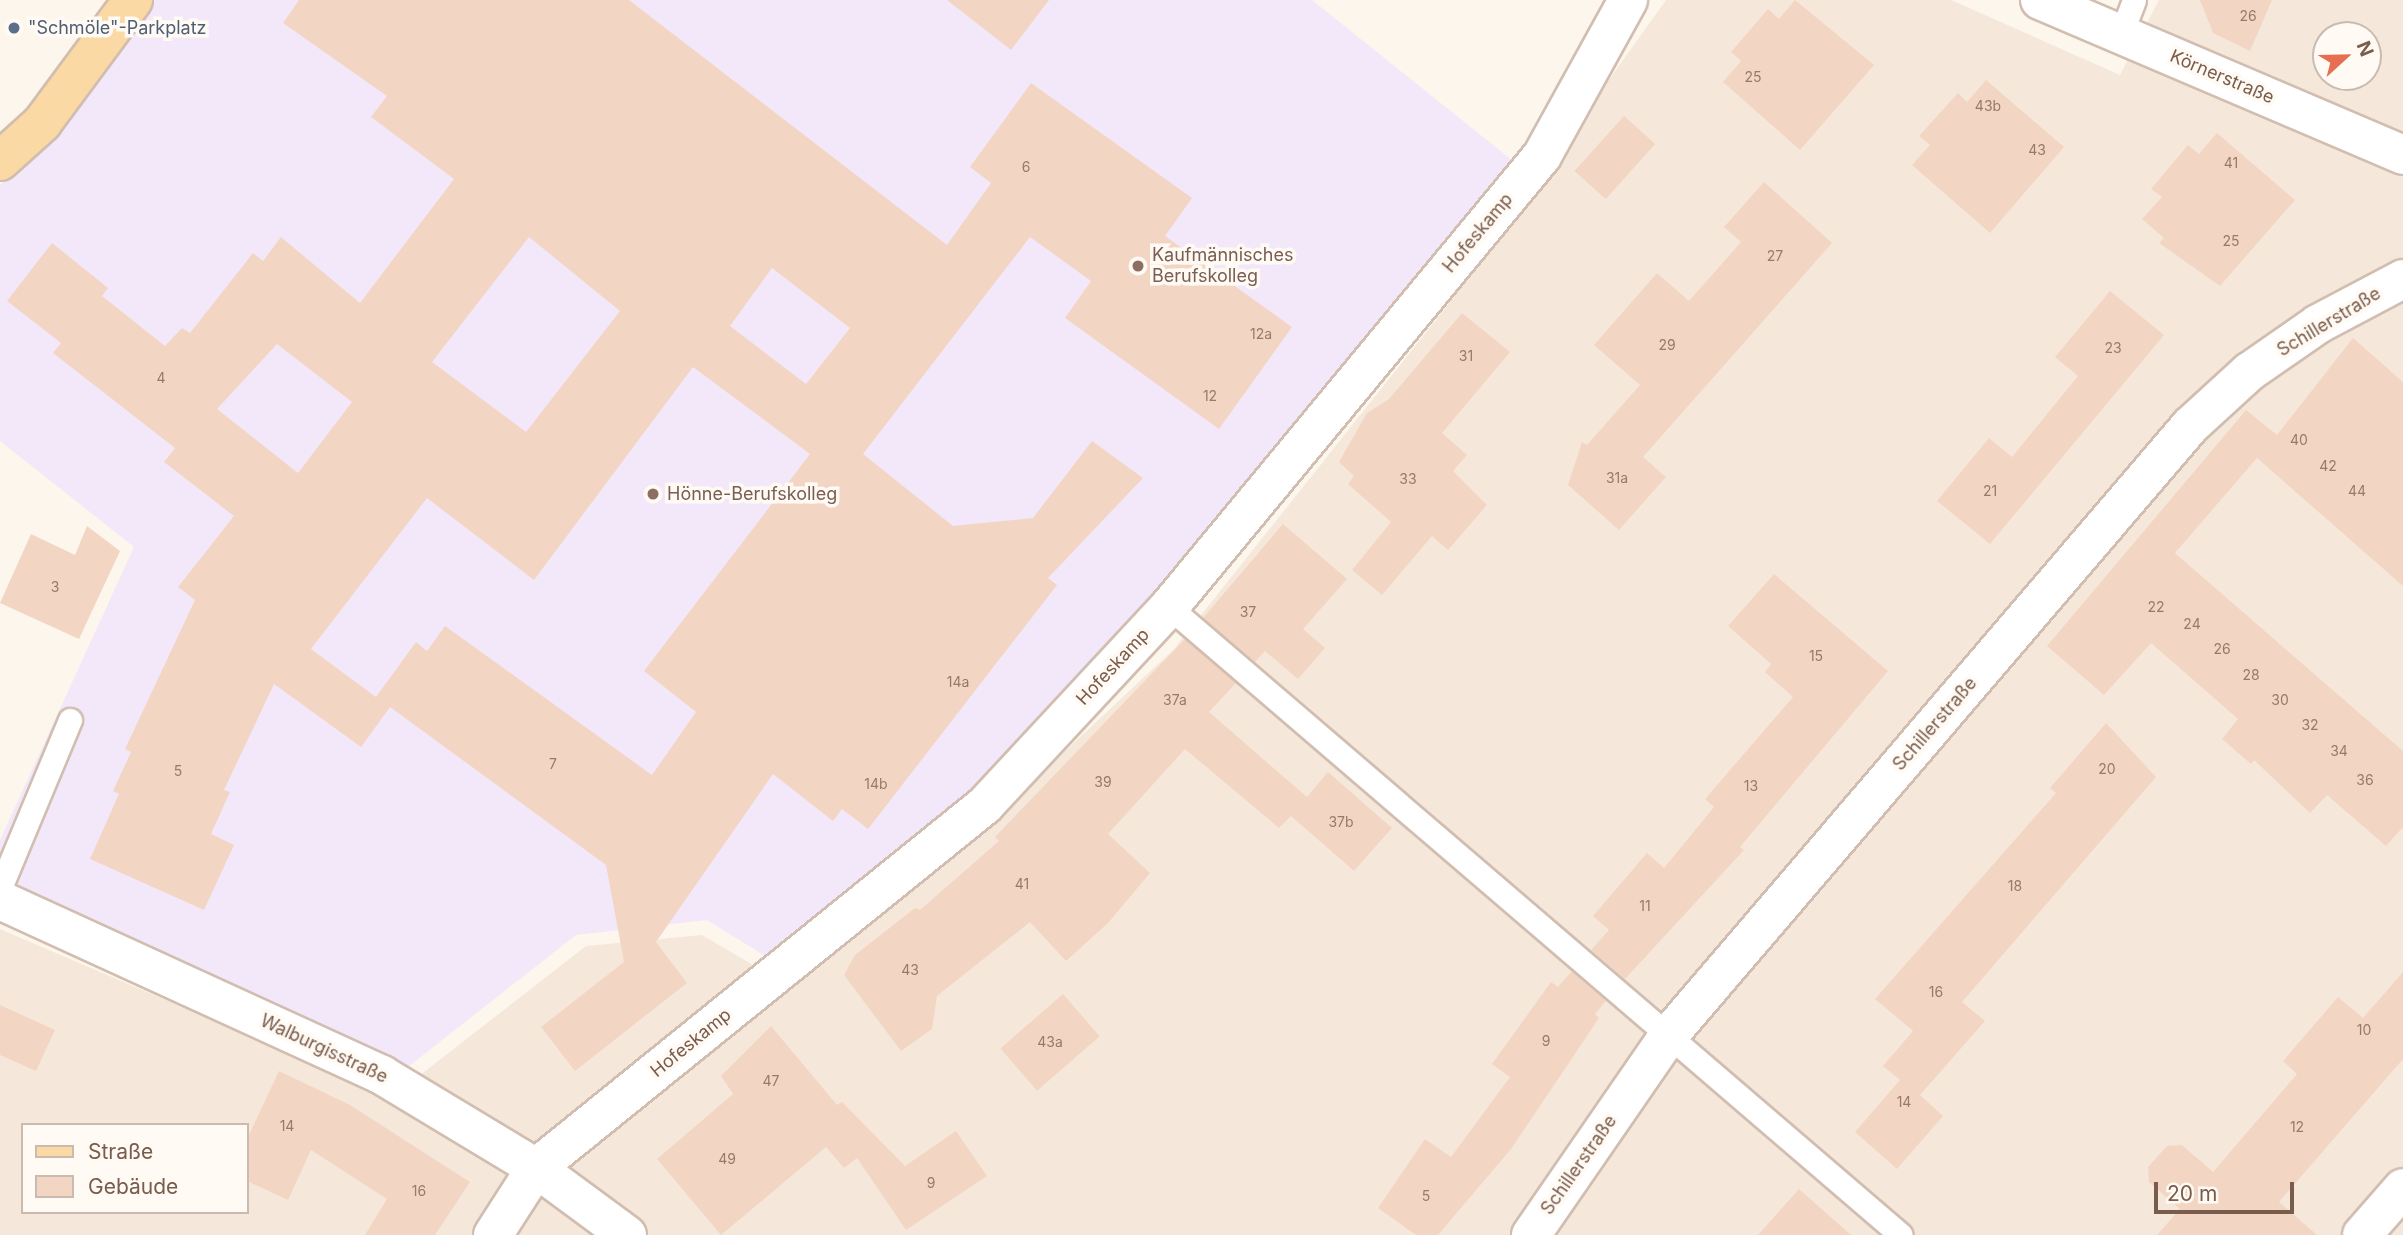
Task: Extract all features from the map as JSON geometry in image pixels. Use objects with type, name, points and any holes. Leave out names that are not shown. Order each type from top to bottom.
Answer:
[{"type":"main road","points":[[0,161],[42,123],[134,0]]},
{"type":"street","name":"Hofeskamp","points":[[493,1235],[536,1168],[985,805],[1169,607],[1542,156],[1628,0]]},
{"type":"street","name":"Körnerstraße","points":[[2040,0],[2127,17],[2403,155]]},
{"type":"street","name":"Schillerstraße","points":[[1531,1235],[1669,1035],[2190,426],[2249,372],[2318,324],[2403,279]]},
{"type":"street","name":"Walburgisstraße","points":[[0,900],[382,1075],[536,1168],[626,1235]]},
{"type":"street","points":[[2361,1235],[2403,1188]]},
{"type":"lane","points":[[1169,607],[1901,1235]]},
{"type":"lane","points":[[0,887],[70,720]]},
{"type":"shaded area","name":"Hönne-Berufskolleg","points":[[154,0],[1312,0],[1513,161],[1153,597],[966,794],[767,957],[707,920],[576,935],[404,1070],[0,885],[0,840],[134,547],[0,441],[0,185],[52,135]]},
{"type":"shaded area","points":[[1666,0],[1951,0],[2120,75],[2159,0],[2403,0],[2403,1235],[0,1235],[0,929],[392,1097],[586,946],[702,935],[792,988],[936,872],[1174,649],[1447,306]]},
{"type":"building","points":[[299,0],[629,0],[947,245],[991,183],[970,167],[1031,83],[1192,198],[1165,236],[1292,327],[1219,429],[1065,318],[1091,281],[1030,237],[863,454],[953,526],[1033,518],[1092,441],[1143,478],[1048,578],[1057,585],[868,829],[842,809],[833,821],[773,774],[656,942],[687,983],[575,1071],[541,1027],[624,962],[606,865],[390,707],[361,747],[274,684],[224,790],[230,792],[211,834],[234,845],[204,910],[90,859],[119,794],[113,791],[131,752],[125,749],[195,600],[178,587],[234,516],[164,462],[175,448],[53,353],[61,343],[7,301],[52,243],[108,288],[102,296],[165,346],[182,328],[190,333],[253,253],[263,261],[281,237],[360,303],[454,179],[371,117],[387,96],[283,23]],"holes":[[[529,237],[620,311],[526,432],[432,362]],[[772,268],[850,328],[806,384],[730,326]],[[277,344],[352,402],[298,473],[217,409]],[[693,367],[810,454],[644,671],[696,712],[652,775],[445,626],[427,651],[416,642],[376,697],[311,649],[427,498],[534,580]]]},
{"type":"building","points":[[947,0],[1049,0],[1011,50]]},
{"type":"building","points":[[1795,0],[1874,65],[1800,150],[1723,82],[1741,61],[1731,52],[1768,9],[1779,19]]},
{"type":"building","points":[[2200,0],[2272,0],[2250,51],[2213,33]]},
{"type":"building","points":[[1986,80],[2064,147],[1990,233],[1912,165],[1930,145],[1919,136],[1958,93],[1967,102]]},
{"type":"building","points":[[1624,116],[1655,144],[1606,199],[1574,171]]},
{"type":"building","points":[[2217,133],[2295,200],[2220,286],[2159,243],[2164,238],[2142,219],[2162,197],[2151,189],[2188,145],[2199,154]]},
{"type":"building","points":[[1764,182],[1832,243],[1643,457],[1666,477],[1619,530],[1568,485],[1582,442],[1587,445],[1640,385],[1594,345],[1657,273],[1689,301],[1741,242],[1724,227]]},
{"type":"building","points":[[2110,291],[2164,335],[1990,544],[1937,501],[1989,438],[2012,457],[2078,376],[2055,357]]},
{"type":"building","points":[[1462,313],[1510,352],[1442,433],[1467,455],[1453,471],[1487,505],[1448,550],[1432,536],[1382,595],[1352,570],[1391,522],[1348,484],[1354,476],[1339,462],[1367,413],[1389,399]]},
{"type":"building","points":[[2353,338],[2403,382],[2403,586],[2257,458],[2175,553],[2403,751],[2403,827],[2386,846],[2327,795],[2310,813],[2254,760],[2251,764],[2222,739],[2238,719],[2151,643],[2104,695],[2047,646],[2246,410],[2277,435]]},
{"type":"building","points":[[1283,524],[1347,579],[1303,629],[1325,648],[1298,679],[1265,651],[1255,662],[1203,618]]},
{"type":"building","points":[[87,526],[120,551],[79,639],[0,603],[31,534],[75,555]]},
{"type":"building","points":[[1774,574],[1888,671],[1740,847],[1744,850],[1625,979],[1591,950],[1609,930],[1593,916],[1647,853],[1664,868],[1714,807],[1705,799],[1793,697],[1765,672],[1771,664],[1728,626]]},
{"type":"building","points":[[1185,639],[1236,683],[1209,712],[1307,797],[1328,772],[1392,828],[1354,871],[1291,816],[1279,828],[1185,749],[1108,834],[1150,873],[1108,923],[1066,961],[1030,922],[937,996],[932,1029],[901,1051],[844,975],[855,955],[915,908],[920,910],[999,841],[995,837]]},
{"type":"building","points":[[2106,723],[2156,777],[1962,1002],[1985,1021],[1920,1095],[1943,1116],[1897,1169],[1855,1132],[1900,1080],[1883,1066],[1913,1031],[1875,999],[2056,793],[2050,788]]},
{"type":"building","points":[[1572,971],[1606,1001],[1595,1014],[1599,1018],[1511,1149],[1438,1235],[1416,1235],[1378,1208],[1425,1139],[1451,1157],[1510,1077],[1492,1064],[1551,982],[1558,987]]},
{"type":"building","points":[[2403,972],[2403,1059],[2279,1202],[2317,1235],[2157,1235],[2180,1209],[2149,1182],[2148,1167],[2167,1146],[2182,1145],[2213,1172],[2297,1074],[2283,1061],[2338,997],[2363,1018]]},
{"type":"building","points":[[1063,994],[1100,1036],[1037,1091],[1000,1048]]},
{"type":"building","points":[[0,1005],[55,1030],[36,1071],[0,1055]]},
{"type":"building","points":[[771,1026],[837,1105],[842,1102],[905,1166],[956,1131],[987,1176],[906,1230],[857,1158],[844,1168],[826,1147],[721,1235],[657,1159],[733,1094],[721,1076]]},
{"type":"building","points":[[279,1071],[350,1105],[470,1182],[435,1235],[365,1235],[387,1199],[311,1150],[288,1200],[248,1181],[248,1137]]},
{"type":"building","points":[[1799,1189],[1851,1235],[1758,1235]]},
{"type":"place","name":"\"Schmöle\"-Parkplatz","points":[[14,28]]},
{"type":"place","name":"Kaufmännisches Berufskolleg","points":[[1138,266]]},
{"type":"place","name":"Hönne-Berufskolleg","points":[[653,494]]}]
